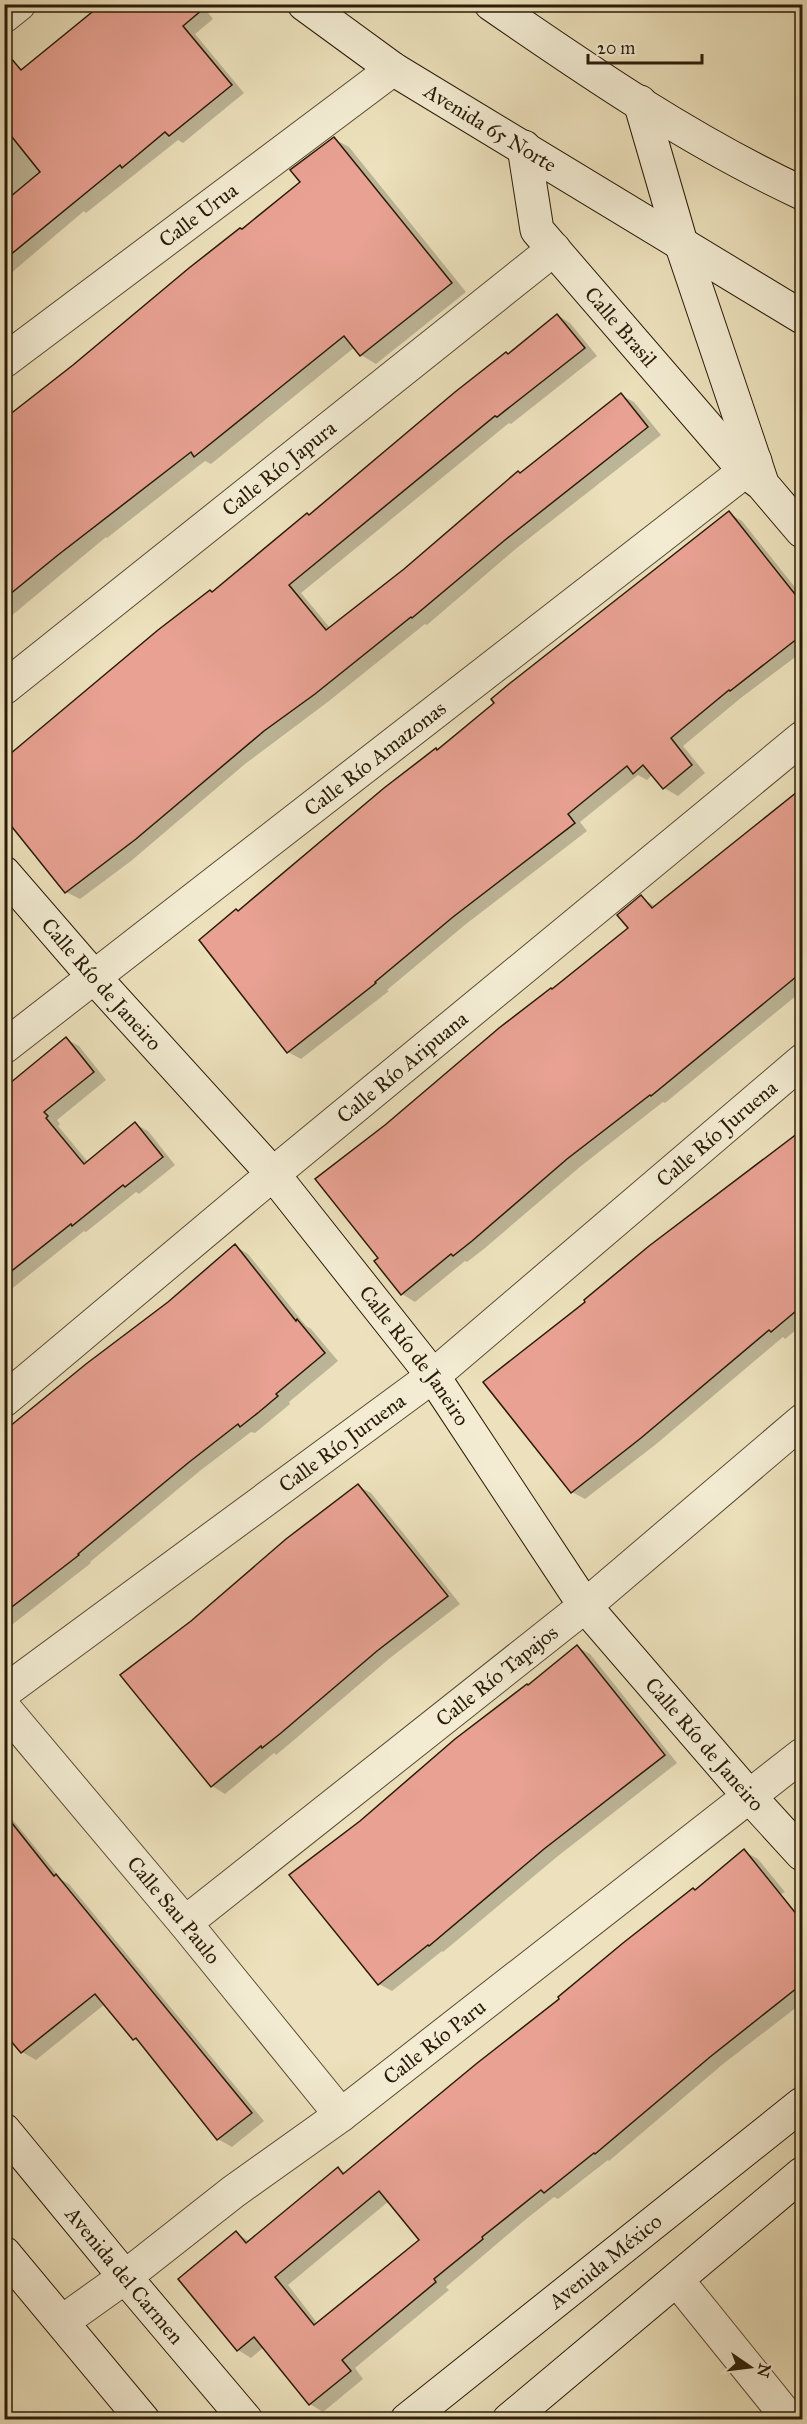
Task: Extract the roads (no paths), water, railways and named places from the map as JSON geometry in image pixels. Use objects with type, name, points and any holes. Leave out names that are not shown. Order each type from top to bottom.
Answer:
[{"type":"street","points":[[4,16],[19,4]]},
{"type":"street","name":"Avenida 65 Norte","points":[[304,4],[393,69],[802,317]]},
{"type":"street","points":[[491,4],[591,72],[640,102],[749,168],[802,193]]},
{"type":"street","name":"Calle Urua","points":[[4,361],[393,69]]},
{"type":"street","points":[[640,102],[681,243],[754,472]]},
{"type":"street","name":"Calle Brasil","points":[[524,147],[537,230],[754,472],[802,531]]},
{"type":"street","name":"Calle Río Japura","points":[[4,688],[554,249]]},
{"type":"street","name":"Calle Río Amazonas","points":[[4,1047],[754,472]]},
{"type":"street","name":"Calle Río Aripuana","points":[[4,1401],[273,1174],[802,738]]},
{"type":"street","name":"Calle Río de Janeiro","points":[[4,873],[94,977],[273,1174],[433,1376],[585,1606],[802,1854]]},
{"type":"street","name":"Calle Río Juruena","points":[[4,1692],[433,1376],[802,1061]]},
{"type":"street","name":"Calle Río Tapajos","points":[[185,1923],[585,1606],[802,1421]]},
{"type":"street","name":"Calle Sau Paulo","points":[[4,1708],[185,1923],[341,2115]]},
{"type":"street","name":"Calle Río Paru","points":[[62,2322],[125,2277],[233,2192],[341,2115],[802,1755]]},
{"type":"street","name":"Avenida México","points":[[407,2420],[802,2104]]},
{"type":"street","name":"Avenida del Carmen","points":[[4,2130],[246,2420]]},
{"type":"street","points":[[509,2420],[802,2174]]},
{"type":"street","points":[[4,2253],[143,2420]]},
{"type":"street","points":[[677,2280],[790,2420]]}]
